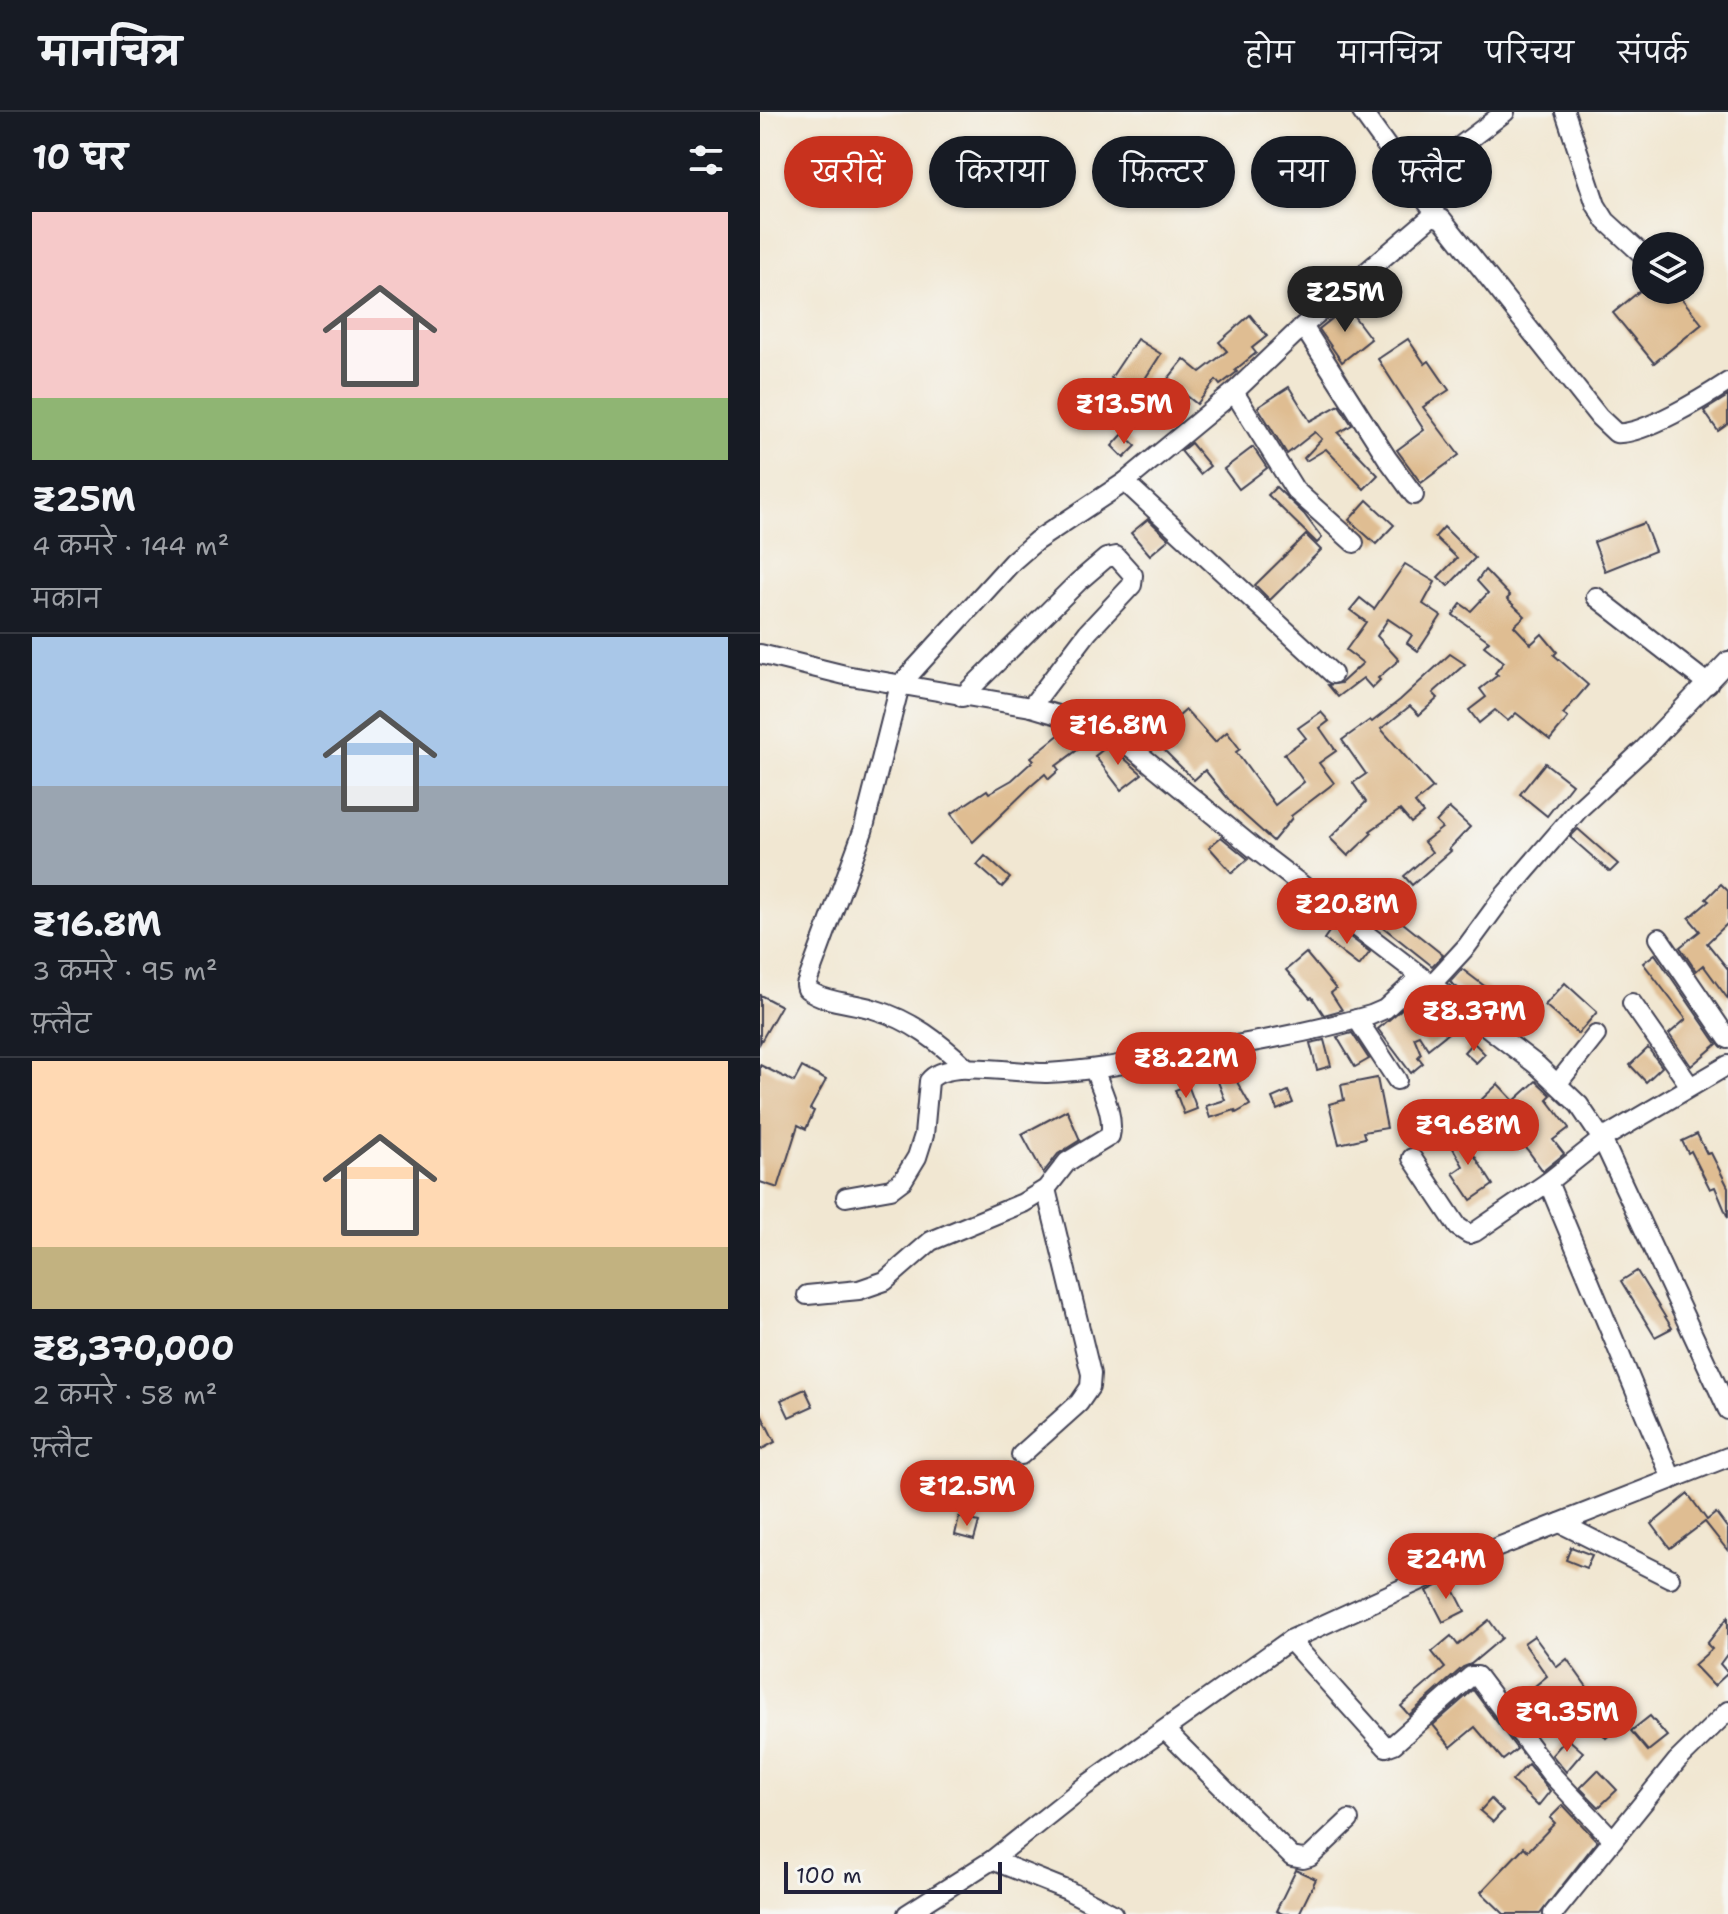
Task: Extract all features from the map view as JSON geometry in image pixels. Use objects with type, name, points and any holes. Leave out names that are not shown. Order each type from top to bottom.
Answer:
[{"type":"street","points":[[1362,112],[1379,136]]},
{"type":"street","points":[[1473,136],[1505,112]]},
{"type":"street","points":[[1565,112],[1596,205],[1606,221],[1632,245]]},
{"type":"street","points":[[1431,208],[1599,417],[1616,433],[1630,433],[1646,426],[1728,382]]},
{"type":"street","points":[[968,1069],[938,1042],[909,1022],[871,1008],[817,996],[806,985],[863,831],[900,685],[1013,561],[1036,541],[1125,482],[1234,392],[1303,326],[1426,219],[1437,216]]},
{"type":"street","points":[[1303,326],[1414,495]]},
{"type":"street","points":[[1234,392],[1295,490],[1354,543]]},
{"type":"street","points":[[1125,482],[1333,674]]},
{"type":"street","points":[[962,697],[1078,582],[1106,558],[1116,556],[1133,575],[1132,585],[1088,632],[1031,707]]},
{"type":"street","points":[[1596,597],[1708,684]]},
{"type":"street","points":[[760,654],[845,675],[1031,707],[1097,725],[1126,741],[1214,816],[1558,1083],[1584,1111],[1602,1139],[1728,1410]]},
{"type":"street","points":[[846,1197],[891,1189],[903,1180],[917,1157],[924,1135],[929,1081],[941,1071],[968,1069],[1045,1073],[1094,1069],[1266,1040],[1357,1019],[1385,1009],[1425,982],[1467,946],[1503,897],[1579,809],[1644,749],[1728,661]]},
{"type":"street","points":[[1659,938],[1728,1039]]},
{"type":"street","points":[[1632,1003],[1690,1086]]},
{"type":"street","points":[[1357,1019],[1397,1080]]},
{"type":"street","points":[[1558,1083],[1596,1035]]},
{"type":"street","points":[[1412,1158],[1451,1218],[1463,1232],[1469,1234],[1548,1182],[1602,1139],[1728,1065]]},
{"type":"street","points":[[807,1295],[873,1287],[895,1275],[931,1241],[1023,1203],[1046,1189],[1067,1162],[1110,1136],[1112,1124],[1094,1069]]},
{"type":"street","points":[[1548,1182],[1672,1479]]},
{"type":"street","points":[[1021,1455],[1079,1403],[1091,1381],[1077,1310],[1046,1189]]},
{"type":"street","points":[[907,1914],[992,1860],[1076,1793],[1290,1640],[1465,1560],[1728,1457]]},
{"type":"street","points":[[1560,1523],[1670,1578]]},
{"type":"street","points":[[1290,1640],[1386,1747],[1394,1744],[1471,1676],[1477,1676],[1551,1774],[1613,1840]]},
{"type":"street","points":[[1553,1914],[1677,1761],[1728,1711]]},
{"type":"street","points":[[1166,1731],[1292,1857],[1310,1857],[1349,1820]]},
{"type":"street","points":[[992,1860],[1067,1890],[1113,1914]]},
{"type":"building","points":[[1632,297],[1632,304],[1686,304],[1702,324],[1654,363],[1613,313]]},
{"type":"building","points":[[1347,307],[1371,339],[1342,362],[1319,329]]},
{"type":"building","points":[[1250,315],[1267,336],[1252,348],[1256,353],[1235,370],[1237,372],[1220,385],[1216,380],[1197,404],[1167,380],[1184,359],[1200,372],[1227,351],[1219,342]]},
{"type":"building","points":[[1137,339],[1161,354],[1135,394],[1111,378]]},
{"type":"building","points":[[1408,339],[1425,364],[1429,361],[1449,390],[1423,407],[1459,455],[1421,483],[1397,450],[1424,430],[1378,359]]},
{"type":"building","points":[[1289,387],[1310,421],[1339,405],[1352,425],[1338,433],[1378,475],[1364,489],[1326,449],[1306,461],[1304,458],[1322,439],[1315,432],[1287,454],[1258,407]]},
{"type":"building","points":[[1728,396],[1728,424],[1718,431],[1704,411]]},
{"type":"building","points":[[1123,434],[1136,446],[1124,458],[1112,446]]},
{"type":"building","points":[[1191,443],[1210,466],[1200,474],[1181,451]]},
{"type":"building","points":[[1253,447],[1267,468],[1239,489],[1224,469]]},
{"type":"building","points":[[1276,487],[1304,514],[1322,538],[1317,543],[1268,495]]},
{"type":"building","points":[[1367,500],[1394,525],[1376,544],[1349,520]]},
{"type":"building","points":[[1148,519],[1169,539],[1150,555],[1131,533]]},
{"type":"building","points":[[1644,523],[1655,551],[1605,571],[1594,542]]},
{"type":"building","points":[[1444,527],[1475,558],[1448,586],[1438,577],[1457,558],[1435,537]]},
{"type":"building","points":[[1306,535],[1321,550],[1270,600],[1255,585]]},
{"type":"building","points":[[1405,564],[1435,582],[1423,604],[1441,616],[1418,651],[1407,643],[1412,635],[1388,619],[1377,636],[1399,660],[1378,678],[1380,680],[1372,688],[1363,678],[1338,697],[1328,685],[1341,683],[1363,663],[1346,650],[1366,622],[1350,610],[1360,598],[1374,609]]},
{"type":"building","points":[[1485,570],[1510,596],[1507,599],[1525,616],[1514,626],[1531,644],[1542,634],[1557,652],[1554,655],[1588,685],[1563,714],[1568,718],[1550,740],[1516,713],[1508,721],[1495,710],[1479,723],[1469,710],[1486,697],[1480,689],[1498,675],[1495,673],[1504,662],[1484,646],[1489,641],[1453,615],[1461,604],[1471,611],[1488,593],[1477,581]]},
{"type":"building","points":[[1450,654],[1465,664],[1433,693],[1438,698],[1419,715],[1410,706],[1381,729],[1433,788],[1415,803],[1423,813],[1411,823],[1400,810],[1370,831],[1372,833],[1348,856],[1330,838],[1366,802],[1353,783],[1366,774],[1342,740],[1400,700]]},
{"type":"building","points":[[1186,710],[1215,742],[1227,732],[1240,749],[1236,752],[1275,805],[1304,782],[1284,754],[1306,738],[1298,728],[1321,712],[1329,721],[1320,728],[1336,751],[1319,763],[1334,783],[1291,816],[1273,841],[1234,806],[1205,770],[1194,780],[1153,739]]},
{"type":"building","points":[[1061,729],[1073,732],[1084,745],[1056,766],[1059,770],[1049,779],[1045,774],[1031,786],[973,842],[951,814],[987,790],[989,793],[1012,780],[1034,760],[1031,757],[1060,734]]},
{"type":"building","points":[[1109,745],[1142,774],[1121,790],[1095,756]]},
{"type":"building","points":[[1545,763],[1572,784],[1547,816],[1520,794]]},
{"type":"building","points":[[1449,808],[1470,827],[1449,849],[1451,851],[1412,885],[1404,876],[1432,852],[1424,842],[1442,828],[1436,822]]},
{"type":"building","points":[[1578,829],[1618,864],[1610,872],[1570,837]]},
{"type":"building","points":[[1221,837],[1248,859],[1232,873],[1209,847]]},
{"type":"building","points":[[985,856],[1010,878],[1002,887],[977,865]]},
{"type":"building","points":[[1721,884],[1728,891],[1728,923],[1707,943],[1728,969],[1728,999],[1703,965],[1696,971],[1680,947],[1700,931],[1689,918],[1709,901],[1706,899]]},
{"type":"building","points":[[1393,915],[1443,955],[1432,966],[1383,927]]},
{"type":"building","points":[[1334,925],[1370,952],[1359,966],[1324,939]]},
{"type":"building","points":[[1306,953],[1336,989],[1331,993],[1342,1010],[1324,1015],[1312,997],[1286,970]]},
{"type":"building","points":[[1655,954],[1717,1044],[1691,1066],[1669,1034],[1686,1019],[1643,963]]},
{"type":"building","points":[[1462,969],[1516,1010],[1505,1024],[1450,982]]},
{"type":"building","points":[[1565,983],[1597,1012],[1578,1034],[1545,1005]]},
{"type":"building","points":[[1422,992],[1453,1029],[1428,1049],[1419,1035],[1414,1037],[1421,1054],[1418,1057],[1423,1063],[1411,1073],[1378,1029]]},
{"type":"building","points":[[760,995],[781,1006],[760,1043]]},
{"type":"building","points":[[1352,1033],[1369,1059],[1355,1067],[1337,1037]]},
{"type":"building","points":[[1324,1040],[1331,1066],[1317,1070],[1310,1043]]},
{"type":"building","points":[[1473,1042],[1485,1054],[1476,1063],[1464,1052]]},
{"type":"building","points":[[1648,1048],[1662,1067],[1646,1082],[1630,1065]]},
{"type":"building","points":[[1233,1064],[1237,1082],[1250,1105],[1236,1113],[1235,1110],[1210,1118],[1206,1106],[1225,1100],[1214,1071]]},
{"type":"building","points":[[760,1065],[794,1082],[802,1067],[826,1080],[810,1109],[814,1111],[806,1129],[798,1125],[778,1188],[760,1182]]},
{"type":"building","points":[[1377,1078],[1387,1128],[1363,1132],[1365,1138],[1339,1144],[1329,1104],[1344,1100],[1341,1085]]},
{"type":"building","points":[[1536,1081],[1551,1095],[1547,1099],[1569,1128],[1553,1140],[1564,1154],[1543,1171],[1521,1141],[1516,1145],[1504,1131],[1508,1128],[1481,1100],[1498,1084],[1514,1101]]},
{"type":"building","points":[[1188,1085],[1197,1109],[1184,1114],[1175,1090]]},
{"type":"building","points":[[1288,1091],[1293,1103],[1277,1110],[1272,1098]]},
{"type":"building","points":[[1440,1103],[1449,1127],[1417,1139],[1408,1115]]},
{"type":"building","points":[[1067,1110],[1080,1140],[1058,1154],[1043,1173],[1022,1134]]},
{"type":"building","points":[[1457,1128],[1493,1185],[1471,1200],[1453,1173],[1463,1166],[1445,1134]]},
{"type":"building","points":[[1697,1134],[1707,1154],[1711,1153],[1728,1187],[1728,1218],[1715,1187],[1710,1189],[1691,1151],[1688,1153],[1682,1141]]},
{"type":"building","points":[[1637,1271],[1672,1328],[1655,1337],[1621,1281]]},
{"type":"building","points":[[805,1389],[813,1406],[789,1417],[781,1400]]},
{"type":"building","points":[[760,1412],[775,1442],[760,1450]]},
{"type":"building","points":[[1688,1494],[1707,1520],[1716,1513],[1728,1529],[1728,1551],[1705,1522],[1670,1548],[1652,1524]]},
{"type":"building","points":[[959,1517],[979,1522],[974,1540],[955,1535]]},
{"type":"building","points":[[1571,1547],[1592,1555],[1586,1568],[1566,1560]]},
{"type":"building","points":[[1449,1580],[1465,1611],[1443,1622],[1427,1591]]},
{"type":"building","points":[[1728,1617],[1728,1653],[1720,1664],[1728,1673],[1714,1686],[1694,1665],[1712,1649],[1707,1644]]},
{"type":"building","points":[[1489,1620],[1502,1638],[1463,1667],[1409,1715],[1401,1706],[1445,1668],[1432,1652],[1451,1636],[1458,1645]]},
{"type":"building","points":[[1534,1636],[1557,1667],[1567,1659],[1592,1694],[1558,1721],[1554,1717],[1535,1733],[1513,1704],[1547,1676],[1524,1643]]},
{"type":"building","points":[[1473,1690],[1517,1749],[1503,1760],[1475,1727],[1451,1747],[1433,1725]]},
{"type":"building","points":[[1598,1701],[1620,1726],[1606,1738],[1587,1714]]},
{"type":"building","points":[[1650,1716],[1667,1736],[1648,1751],[1631,1731]]},
{"type":"building","points":[[1567,1738],[1583,1752],[1566,1772],[1552,1755]]},
{"type":"building","points":[[1528,1764],[1550,1791],[1538,1806],[1512,1781]]},
{"type":"building","points":[[1598,1770],[1617,1790],[1599,1807],[1580,1788]]},
{"type":"building","points":[[1491,1799],[1503,1811],[1493,1822],[1480,1811]]},
{"type":"building","points":[[1563,1805],[1597,1841],[1540,1914],[1504,1914],[1481,1892],[1524,1847],[1528,1851],[1555,1823],[1550,1818]]},
{"type":"building","points":[[1296,1870],[1316,1879],[1299,1914],[1283,1914],[1276,1911]]}]
